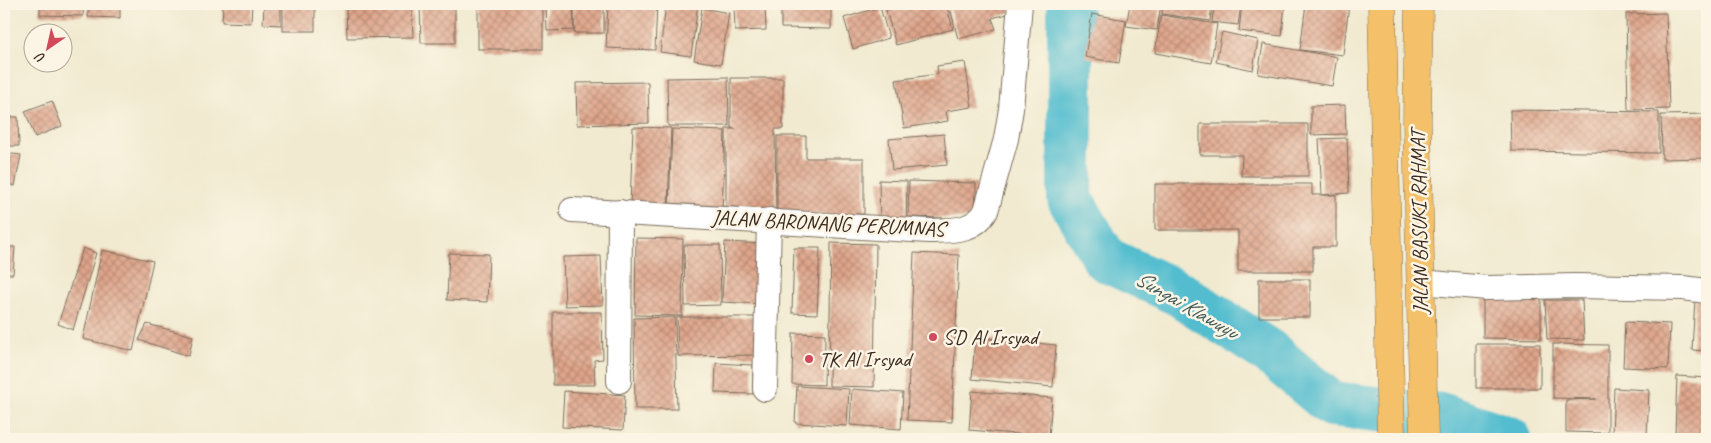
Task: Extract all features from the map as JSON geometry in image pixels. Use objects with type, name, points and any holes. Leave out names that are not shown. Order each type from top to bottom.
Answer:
[{"type":"highway","name":"JALAN BASUKI RAHMAT","points":[[1382,4],[1391,439]]},
{"type":"highway","name":"JALAN BASUKI RAHMAT","points":[[1419,4],[1417,122],[1424,439]]},
{"type":"highway","points":[[1385,123],[1417,122]]},
{"type":"street","name":"JALAN BARONANG PERUMNAS","points":[[572,210],[769,220],[929,231],[964,228],[975,224],[981,220],[986,211],[1006,139],[1014,80],[1020,4]]},
{"type":"street","points":[[619,382],[620,212]]},
{"type":"street","points":[[765,389],[769,220]]},
{"type":"street","points":[[1421,282],[1487,288],[1683,288],[1707,291]]},
{"type":"building","points":[[40,4],[84,4],[83,16],[40,15]]},
{"type":"building","points":[[88,4],[120,4],[120,18],[88,17]]},
{"type":"building","points":[[223,4],[252,4],[251,23],[222,22]]},
{"type":"building","points":[[264,4],[281,4],[281,25],[263,24]]},
{"type":"building","points":[[283,4],[315,4],[315,31],[283,31]]},
{"type":"building","points":[[346,4],[412,4],[413,37],[347,38]]},
{"type":"building","points":[[420,4],[455,4],[455,43],[421,43]]},
{"type":"building","points":[[478,4],[543,4],[543,49],[478,49]]},
{"type":"building","points":[[546,4],[573,4],[574,30],[547,31]]},
{"type":"building","points":[[574,4],[604,4],[604,33],[574,33]]},
{"type":"building","points":[[608,4],[657,4],[655,50],[606,48]]},
{"type":"building","points":[[666,4],[698,4],[691,56],[660,52]]},
{"type":"building","points":[[734,4],[765,4],[766,30],[735,31]]},
{"type":"building","points":[[781,4],[831,4],[831,29],[781,28]]},
{"type":"building","points":[[908,4],[946,4],[953,29],[896,45],[886,10]]},
{"type":"building","points":[[949,4],[1009,4],[1011,13],[992,18],[996,29],[958,39]]},
{"type":"building","points":[[1130,4],[1161,4],[1157,30],[1126,26]]},
{"type":"building","points":[[1163,4],[1212,4],[1210,21],[1162,14]]},
{"type":"building","points":[[1214,4],[1241,4],[1238,25],[1212,22]]},
{"type":"building","points":[[1242,4],[1285,4],[1282,36],[1239,31]]},
{"type":"building","points":[[1306,4],[1349,4],[1343,55],[1300,50]]},
{"type":"building","points":[[880,7],[889,38],[853,49],[844,18]]},
{"type":"building","points":[[702,8],[729,13],[721,64],[694,60]]},
{"type":"building","points":[[1666,13],[1669,109],[1628,110],[1626,14]]},
{"type":"building","points":[[1092,14],[1126,20],[1119,63],[1085,57]]},
{"type":"building","points":[[1161,15],[1217,24],[1211,63],[1155,53]]},
{"type":"building","points":[[1222,32],[1258,40],[1253,70],[1216,62]]},
{"type":"building","points":[[1263,44],[1337,57],[1332,86],[1258,74]]},
{"type":"building","points":[[965,62],[972,107],[946,111],[948,121],[904,128],[896,80],[938,74],[937,66]]},
{"type":"building","points":[[728,77],[729,126],[668,126],[667,78]]},
{"type":"building","points":[[731,78],[783,78],[783,129],[775,129],[776,213],[726,213],[726,129],[736,129],[731,128]]},
{"type":"building","points":[[648,82],[649,123],[577,125],[576,83]]},
{"type":"building","points":[[52,101],[62,126],[35,137],[25,111]]},
{"type":"building","points":[[1345,105],[1346,134],[1311,135],[1311,106]]},
{"type":"building","points":[[1510,110],[1659,112],[1659,153],[1511,151]]},
{"type":"building","points":[[1707,114],[1707,158],[1662,159],[1661,115]]},
{"type":"building","points":[[4,117],[18,117],[19,146],[4,146]]},
{"type":"building","points":[[1200,124],[1308,124],[1308,176],[1241,176],[1242,155],[1200,155]]},
{"type":"building","points":[[633,127],[671,128],[668,207],[630,205]]},
{"type":"building","points":[[672,129],[725,131],[722,211],[669,209]]},
{"type":"building","points":[[944,134],[947,165],[892,170],[889,139]]},
{"type":"building","points":[[777,136],[806,136],[806,158],[864,158],[864,214],[777,215]]},
{"type":"building","points":[[1347,138],[1349,193],[1322,195],[1319,139]]},
{"type":"building","points":[[4,153],[21,155],[15,186],[4,183]]},
{"type":"building","points":[[879,180],[907,181],[906,223],[880,223]]},
{"type":"building","points":[[909,181],[976,183],[975,219],[908,217]]},
{"type":"building","points":[[1155,184],[1312,184],[1312,195],[1336,195],[1336,247],[1313,247],[1313,271],[1238,271],[1238,230],[1155,230]]},
{"type":"building","points":[[636,238],[683,239],[682,316],[635,315]]},
{"type":"building","points":[[725,242],[764,244],[761,304],[722,302]]},
{"type":"building","points":[[831,243],[876,244],[874,387],[829,386]]},
{"type":"building","points":[[684,245],[720,245],[721,305],[685,306]]},
{"type":"building","points":[[4,247],[15,247],[13,274],[4,274]]},
{"type":"building","points":[[83,248],[96,253],[73,330],[58,324]]},
{"type":"building","points":[[794,248],[820,248],[817,314],[792,313]]},
{"type":"building","points":[[102,250],[153,261],[133,351],[83,339]]},
{"type":"building","points":[[449,253],[489,254],[487,302],[447,300]]},
{"type":"building","name":"SD Al Irsyad","points":[[914,253],[959,255],[952,422],[907,420]]},
{"type":"building","points":[[601,256],[603,305],[565,306],[563,257]]},
{"type":"building","points":[[1259,279],[1310,279],[1310,317],[1259,317]]},
{"type":"building","points":[[1483,299],[1541,299],[1541,339],[1483,338]]},
{"type":"building","points":[[1695,299],[1707,300],[1707,351],[1692,350]]},
{"type":"building","points":[[1545,300],[1582,300],[1584,340],[1547,339]]},
{"type":"building","points":[[553,312],[602,312],[603,359],[594,360],[595,385],[553,385]]},
{"type":"building","points":[[675,317],[677,409],[635,409],[634,318]]},
{"type":"building","points":[[677,317],[758,317],[759,355],[678,356]]},
{"type":"building","points":[[1625,322],[1670,324],[1668,369],[1623,367]]},
{"type":"building","points":[[147,324],[193,336],[189,356],[139,340]]},
{"type":"building","name":"TK Al Irsyad","points":[[793,333],[825,334],[824,385],[792,384]]},
{"type":"building","points":[[975,337],[1056,345],[1053,387],[972,379]]},
{"type":"building","points":[[1476,344],[1540,344],[1540,388],[1476,388]]},
{"type":"building","points":[[1553,344],[1608,345],[1608,433],[1566,432],[1566,400],[1596,399],[1553,398]]},
{"type":"building","points":[[716,363],[753,365],[753,394],[715,393]]},
{"type":"building","points":[[1677,376],[1707,378],[1707,436],[1675,435]]},
{"type":"building","points":[[797,386],[849,389],[847,426],[795,423]]},
{"type":"building","points":[[1614,388],[1649,390],[1647,435],[1612,434]]},
{"type":"building","name":"SD Al Irsyad","points":[[852,389],[903,393],[901,429],[850,425]]},
{"type":"building","points":[[564,391],[625,395],[623,430],[562,427]]},
{"type":"building","points":[[972,391],[1052,398],[1049,437],[969,430]]},
{"type":"waterway","name":"Sungai Klawuyu","points":[[1070,4],[1070,199],[1105,259],[1180,294],[1269,352],[1331,404],[1443,416],[1509,439]]},
{"type":"place","name":"SD Al Irsyad","points":[[933,337]]},
{"type":"place","name":"TK Al Irsyad","points":[[809,359]]}]
